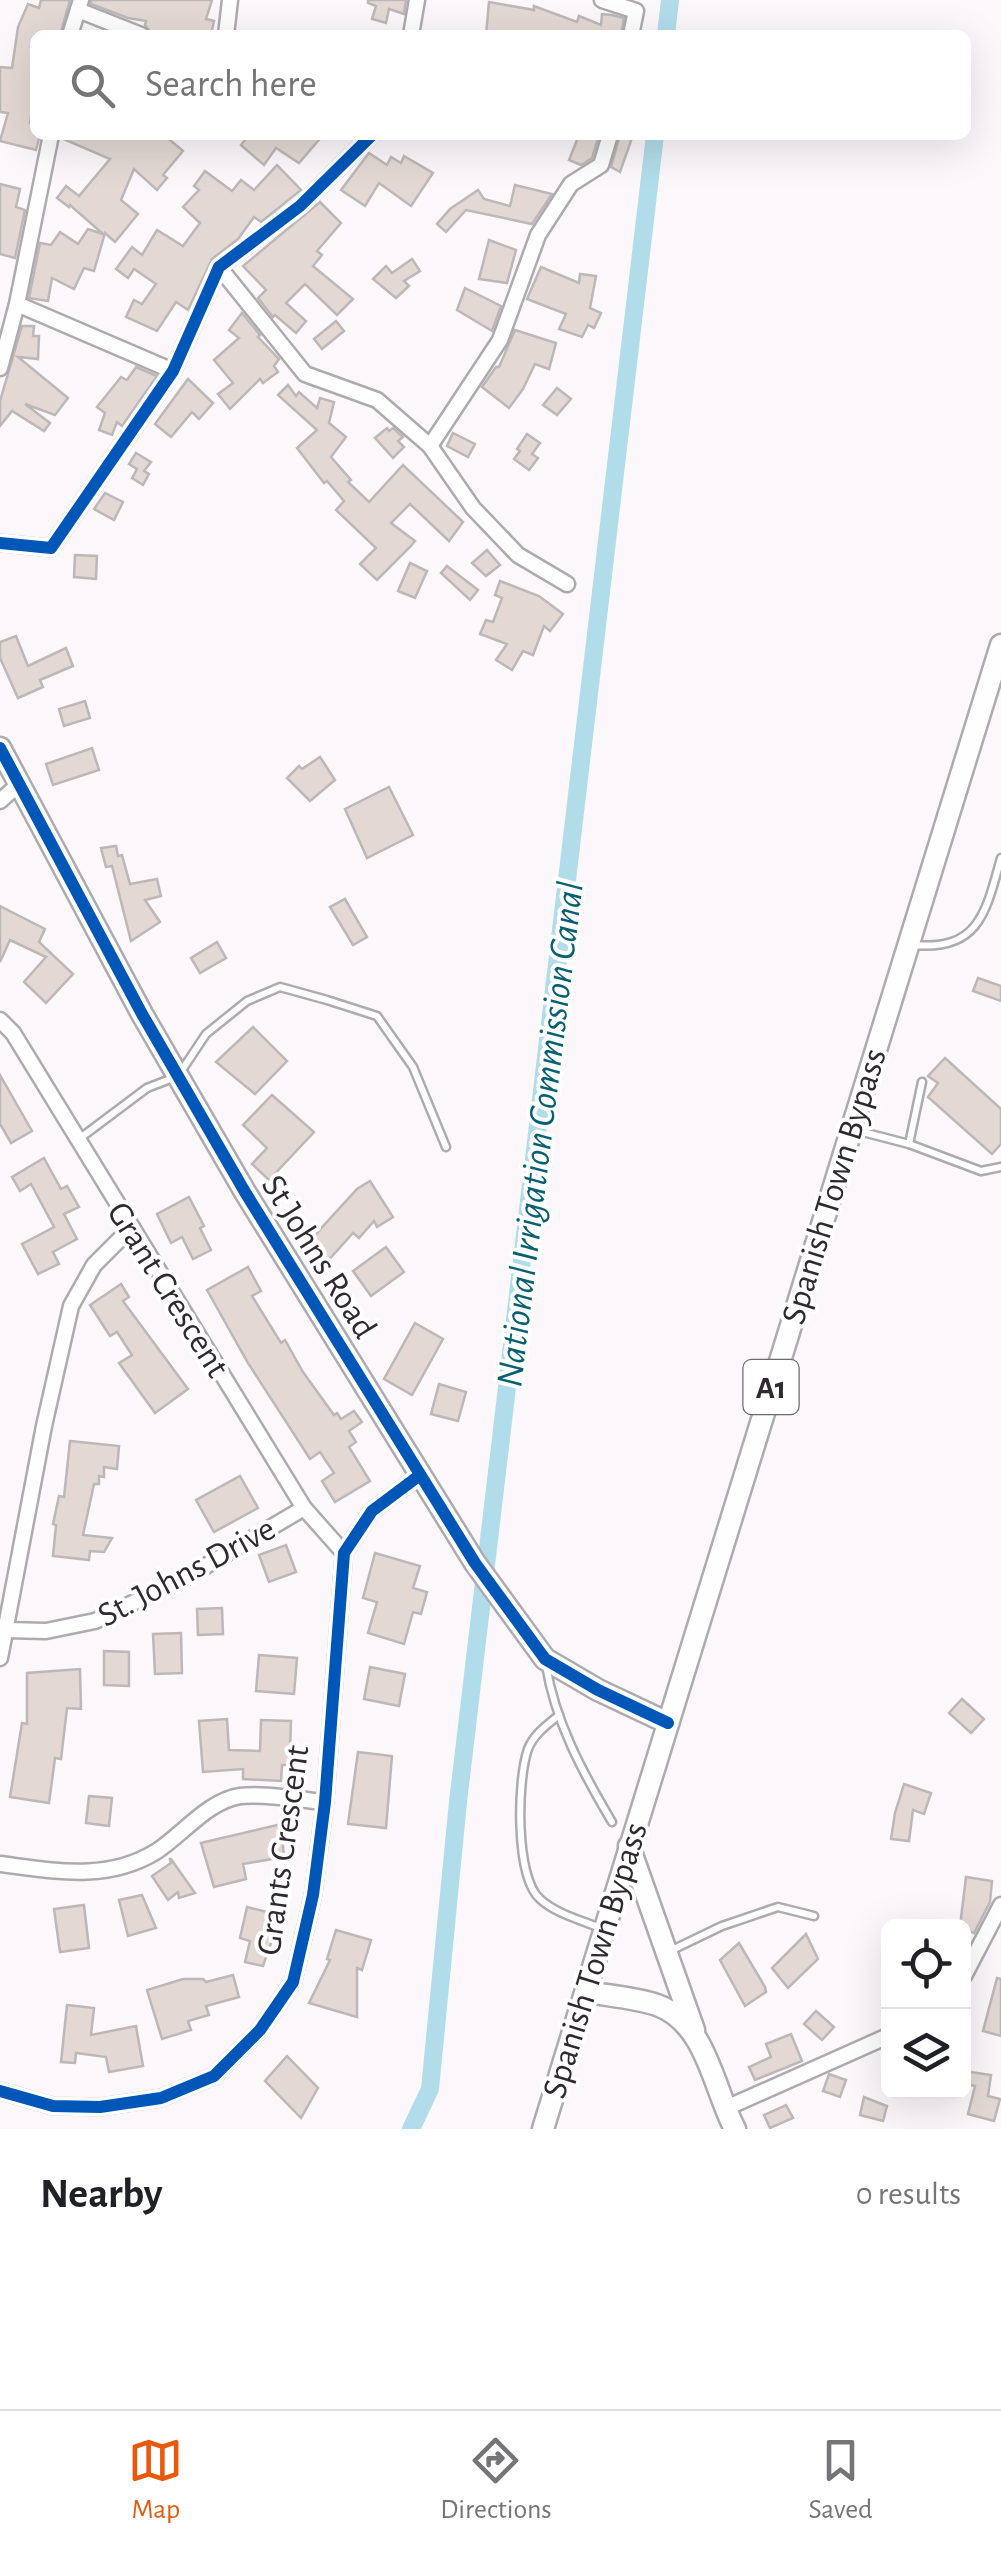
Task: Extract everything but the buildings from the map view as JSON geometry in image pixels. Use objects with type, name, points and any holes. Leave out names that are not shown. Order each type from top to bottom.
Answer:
[{"type":"main road","name":"Spanish Town Bypass","points":[[542,2129],[1001,645]]},
{"type":"main road","name":"St Johns Road","points":[[0,748],[245,1192],[475,1563],[545,1659],[598,1690],[668,1723]]},
{"type":"main road","points":[[628,1846],[696,2036],[735,2129]]},
{"type":"main road","points":[[587,1992],[654,2004],[670,2011],[696,2036]]},
{"type":"street","points":[[227,30],[230,0]]},
{"type":"street","points":[[411,30],[416,0]]},
{"type":"street","points":[[602,0],[636,12],[632,30]]},
{"type":"street","points":[[72,30],[80,5],[131,30]]},
{"type":"street","points":[[0,368],[50,140]]},
{"type":"street","points":[[0,543],[51,548],[173,371],[219,267],[300,206],[361,140]]},
{"type":"street","points":[[430,446],[500,340],[538,235],[571,184],[602,165],[609,140]]},
{"type":"street","points":[[219,267],[305,374],[376,400],[430,446],[473,508],[518,555],[567,584]]},
{"type":"street","points":[[17,304],[173,371]]},
{"type":"street","points":[[0,801],[18,785]]},
{"type":"street","name":"Grant Crescent","points":[[0,1020],[13,1033],[304,1508],[344,1553]]},
{"type":"street","points":[[0,1658],[71,1306],[94,1265],[132,1227]]},
{"type":"street","name":"Grants Crescent","points":[[0,2091],[53,2106],[100,2107],[162,2098],[214,2076],[260,2030],[293,1982],[313,1894],[325,1802],[344,1553],[372,1510],[420,1475]]},
{"type":"street","name":"St. Johns Drive","points":[[6,1630],[46,1631],[95,1621],[187,1577],[304,1508]]},
{"type":"street","points":[[0,1864],[80,1874],[120,1866],[155,1852],[214,1807],[239,1796],[325,1802]]},
{"type":"street","points":[[971,1962],[1001,1904]]},
{"type":"street","points":[[724,2108],[881,2039]]},
{"type":"lane","points":[[908,945],[940,947],[961,940],[971,931],[992,889],[1001,858]]},
{"type":"lane","points":[[78,1140],[147,1088],[178,1076],[206,1034],[248,1001],[280,988],[377,1016],[413,1067],[446,1147]]},
{"type":"lane","points":[[908,1144],[922,1082]]},
{"type":"lane","points":[[851,1129],[908,1144],[981,1171],[1001,1167]]},
{"type":"lane","points":[[545,1659],[559,1716],[580,1769],[612,1822]]},
{"type":"lane","points":[[559,1716],[537,1733],[528,1750],[522,1784],[523,1861],[527,1880],[539,1899],[604,1930]]},
{"type":"lane","points":[[668,1952],[722,1926],[778,1907],[814,1916]]},
{"type":"waterway","name":"National Irrigation Commission Canal","points":[[667,30],[670,0]]},
{"type":"waterway","name":"National Irrigation Commission Canal","points":[[411,2129],[430,2089],[458,1802],[654,140]]},
{"type":"cycle path","points":[[0,543],[51,548],[173,371],[219,267],[300,206],[367,140]]},
{"type":"cycle path","points":[[0,748],[142,1014],[245,1192],[475,1563],[545,1659],[598,1690],[668,1723]]},
{"type":"cycle path","points":[[0,2091],[53,2106],[100,2107],[161,2098],[214,2076],[260,2030],[293,1982],[313,1895],[325,1802],[344,1553],[372,1511],[420,1475]]}]
